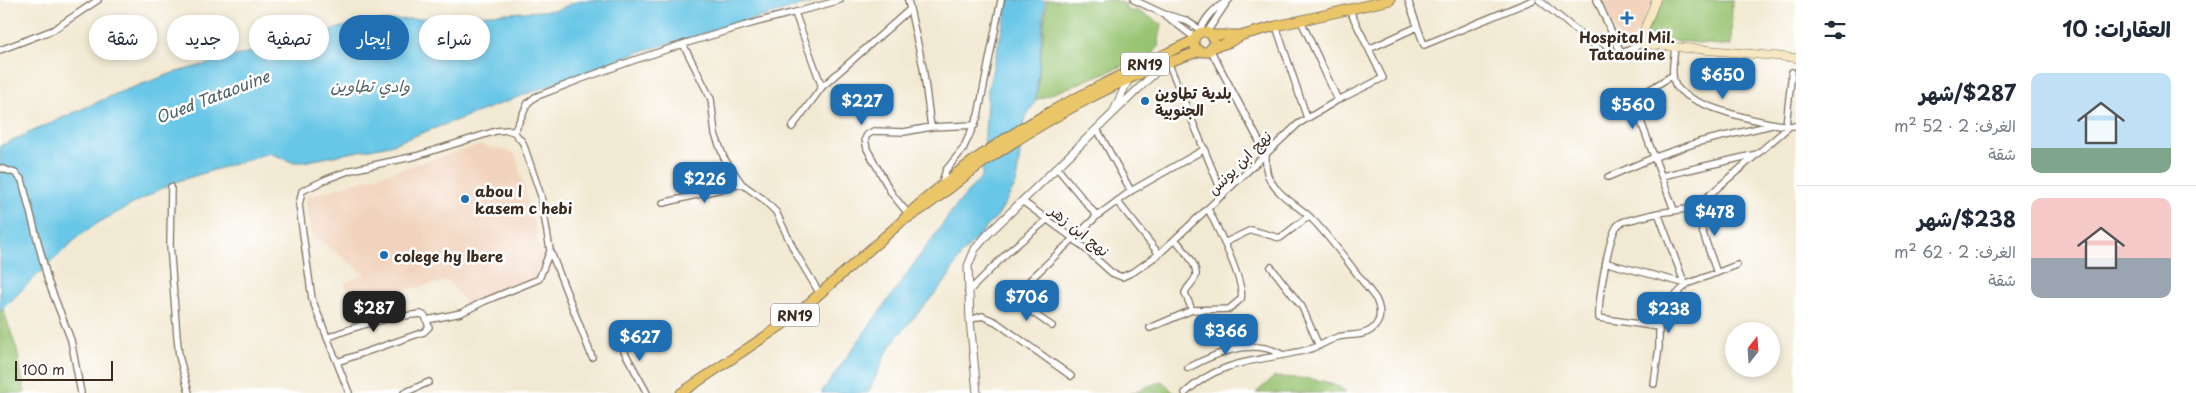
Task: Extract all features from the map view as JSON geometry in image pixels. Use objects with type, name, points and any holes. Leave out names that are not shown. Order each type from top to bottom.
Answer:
[{"type":"main road","name":"RN19","points":[[1127,76],[1228,43],[1243,35],[1377,1],[1390,0]]},
{"type":"main road","points":[[1656,0],[1642,36],[1642,44],[1796,58]]},
{"type":"main road","name":"RN19","points":[[909,215],[954,179],[981,153],[1020,128],[1100,90],[1202,34],[1243,35]]},
{"type":"main road","points":[[1201,51],[1196,48],[1202,34],[1214,43],[1211,48]]},
{"type":"main road","name":"RN19","points":[[681,393],[791,318],[941,185],[954,179]]},
{"type":"street","points":[[0,50],[53,30],[98,0]]},
{"type":"street","points":[[514,132],[525,108],[535,97],[598,72],[683,44],[840,0]]},
{"type":"street","points":[[908,0],[923,68],[931,127]]},
{"type":"street","points":[[941,185],[946,170],[963,149],[975,125],[1001,0]]},
{"type":"street","points":[[1134,0],[1202,34]]},
{"type":"street","points":[[1144,0],[1149,7]]},
{"type":"street","points":[[1202,34],[1229,0]]},
{"type":"street","points":[[1408,0],[1424,45],[1532,0]]},
{"type":"street","points":[[1539,0],[1599,50],[1611,56],[1621,54],[1642,44]]},
{"type":"street","points":[[1596,0],[1621,54]]},
{"type":"street","points":[[1349,9],[1369,49],[1417,28]]},
{"type":"street","points":[[792,127],[822,87],[909,10]]},
{"type":"street","points":[[795,13],[800,33],[822,87]]},
{"type":"street","points":[[1164,14],[1185,20],[1202,34]]},
{"type":"street","points":[[1301,21],[1338,100]]},
{"type":"street","points":[[1276,26],[1307,118]]},
{"type":"street","points":[[683,44],[711,99],[714,129],[719,148],[742,184],[763,199],[776,212],[795,252],[820,294]]},
{"type":"street","points":[[1675,47],[1673,75],[1677,86],[1681,90],[1706,104],[1727,112],[1791,126]]},
{"type":"street","points":[[1185,393],[1201,378],[1245,361],[1312,349],[1335,338],[1368,332],[1377,323],[1380,314],[1380,306],[1366,286],[1309,216],[1282,194],[1269,179],[1266,167],[1266,154],[1211,48]]},
{"type":"street","name":"نهج ابن يونس","points":[[1122,276],[1135,271],[1159,254],[1223,196],[1282,136],[1307,118],[1338,100],[1383,78],[1369,49]]},
{"type":"street","points":[[977,393],[968,292],[970,257],[988,234],[1166,63],[1205,149],[1223,196]]},
{"type":"street","points":[[1658,327],[1599,318],[1607,262],[1618,225],[1626,221],[1658,213],[1694,208],[1791,126],[1792,72]]},
{"type":"street","points":[[1673,75],[1634,100],[1634,106],[1674,210]]},
{"type":"street","points":[[1110,118],[1127,76]]},
{"type":"street","points":[[1100,90],[1116,98],[1116,105]]},
{"type":"street","points":[[1608,177],[1655,157],[1699,142],[1776,124]]},
{"type":"street","points":[[909,215],[892,194],[867,149],[865,139],[867,135],[874,131],[904,132],[931,127],[975,125]]},
{"type":"street","points":[[1098,129],[1131,191]]},
{"type":"street","points":[[349,393],[315,310],[309,287],[299,205],[302,191],[351,170],[416,156],[496,130],[514,132],[523,143],[541,196],[550,250],[592,357]]},
{"type":"street","points":[[1052,326],[1018,302],[1019,293],[1030,280],[1097,216],[1131,191],[1205,149]]},
{"type":"street","points":[[1662,176],[1758,154]]},
{"type":"street","points":[[0,168],[15,173],[22,180],[48,281],[71,340],[81,393]]},
{"type":"street","points":[[1057,168],[1097,216]]},
{"type":"street","points":[[663,203],[742,184]]},
{"type":"street","points":[[171,187],[170,245],[177,336],[179,356],[189,393]]},
{"type":"street","name":"نهج ابن زهر","points":[[1022,201],[1074,239],[1112,273],[1122,276]]},
{"type":"street","points":[[1118,201],[1159,254]]},
{"type":"street","points":[[1694,208],[1717,273]]},
{"type":"street","points":[[1150,328],[1192,310],[1230,309],[1241,299],[1242,288],[1208,209]]},
{"type":"street","points":[[1658,213],[1685,283]]},
{"type":"street","points":[[1224,243],[1251,230],[1280,238],[1309,216]]},
{"type":"street","points":[[968,292],[1008,252],[1048,219]]},
{"type":"street","points":[[1175,239],[1192,262],[1195,272],[1195,278],[1186,293],[1192,310]]},
{"type":"street","points":[[427,320],[460,313],[536,281],[541,277],[550,250]]},
{"type":"street","points":[[1607,262],[1685,283]]},
{"type":"street","points":[[1654,384],[1659,347],[1658,327],[1660,312],[1685,283],[1737,265]]},
{"type":"street","points":[[1271,267],[1302,307],[1319,346]]},
{"type":"street","points":[[327,338],[345,330],[420,314],[427,320],[428,328],[422,333],[337,362]]},
{"type":"street","points":[[970,320],[982,316],[996,322],[1071,376]]},
{"type":"street","points":[[618,340],[647,393]]},
{"type":"street","points":[[1188,368],[1207,359],[1240,348],[1260,348],[1283,355]]},
{"type":"street","points":[[404,393],[428,382]]},
{"type":"shaded area","name":"Hospital Mil. Tataouine","points":[[1601,0],[1653,0],[1636,37],[1626,43],[1620,41]]},
{"type":"shaded area","name":"abou l kasem c hebi","points":[[480,145],[515,153],[542,255],[536,277],[468,306],[448,281],[351,301],[345,283],[365,274],[312,235],[305,198]]},
{"type":"green space","points":[[1047,0],[1091,0],[1100,2],[1101,0],[1115,0],[1125,4],[1126,9],[1133,12],[1136,10],[1162,24],[1158,46],[1153,54],[1036,100]]},
{"type":"green space","points":[[1660,0],[1732,0],[1731,46],[1646,38]]},
{"type":"green space","points":[[3,309],[17,350],[25,393],[0,393],[0,312]]},
{"type":"green space","points":[[1274,377],[1323,381],[1340,388],[1346,393],[1256,393]]},
{"type":"green space","points":[[1162,381],[1174,393],[1131,393]]},
{"type":"water","name":"وادي تطاوين","points":[[580,0],[821,0],[636,53],[390,145],[303,162],[292,162],[269,153],[175,182],[98,223],[78,237],[0,312],[0,146],[120,92],[173,73],[221,60],[239,60],[239,55],[249,52],[249,60],[329,60],[329,31],[339,28],[339,60],[409,60],[409,19],[419,18],[419,60],[490,60],[490,15],[475,15],[557,10]]},
{"type":"water","points":[[1009,0],[1045,0],[1036,100],[1024,121],[1016,184],[998,215],[961,255],[945,282],[897,337],[887,352],[868,393],[821,393],[955,207],[982,176],[988,89]]},
{"type":"place","name":"Hospital Mil. Tataouine","points":[[1627,18]]},
{"type":"place","name":"بلدية تطاوين الجنوبية","points":[[1145,101]]},
{"type":"place","name":"abou l kasem c hebi","points":[[465,199]]},
{"type":"place","name":"colege hy lbere","points":[[384,255]]},
{"type":"water label","name":"Oued Tataouine","points":[[212,96]]}]
